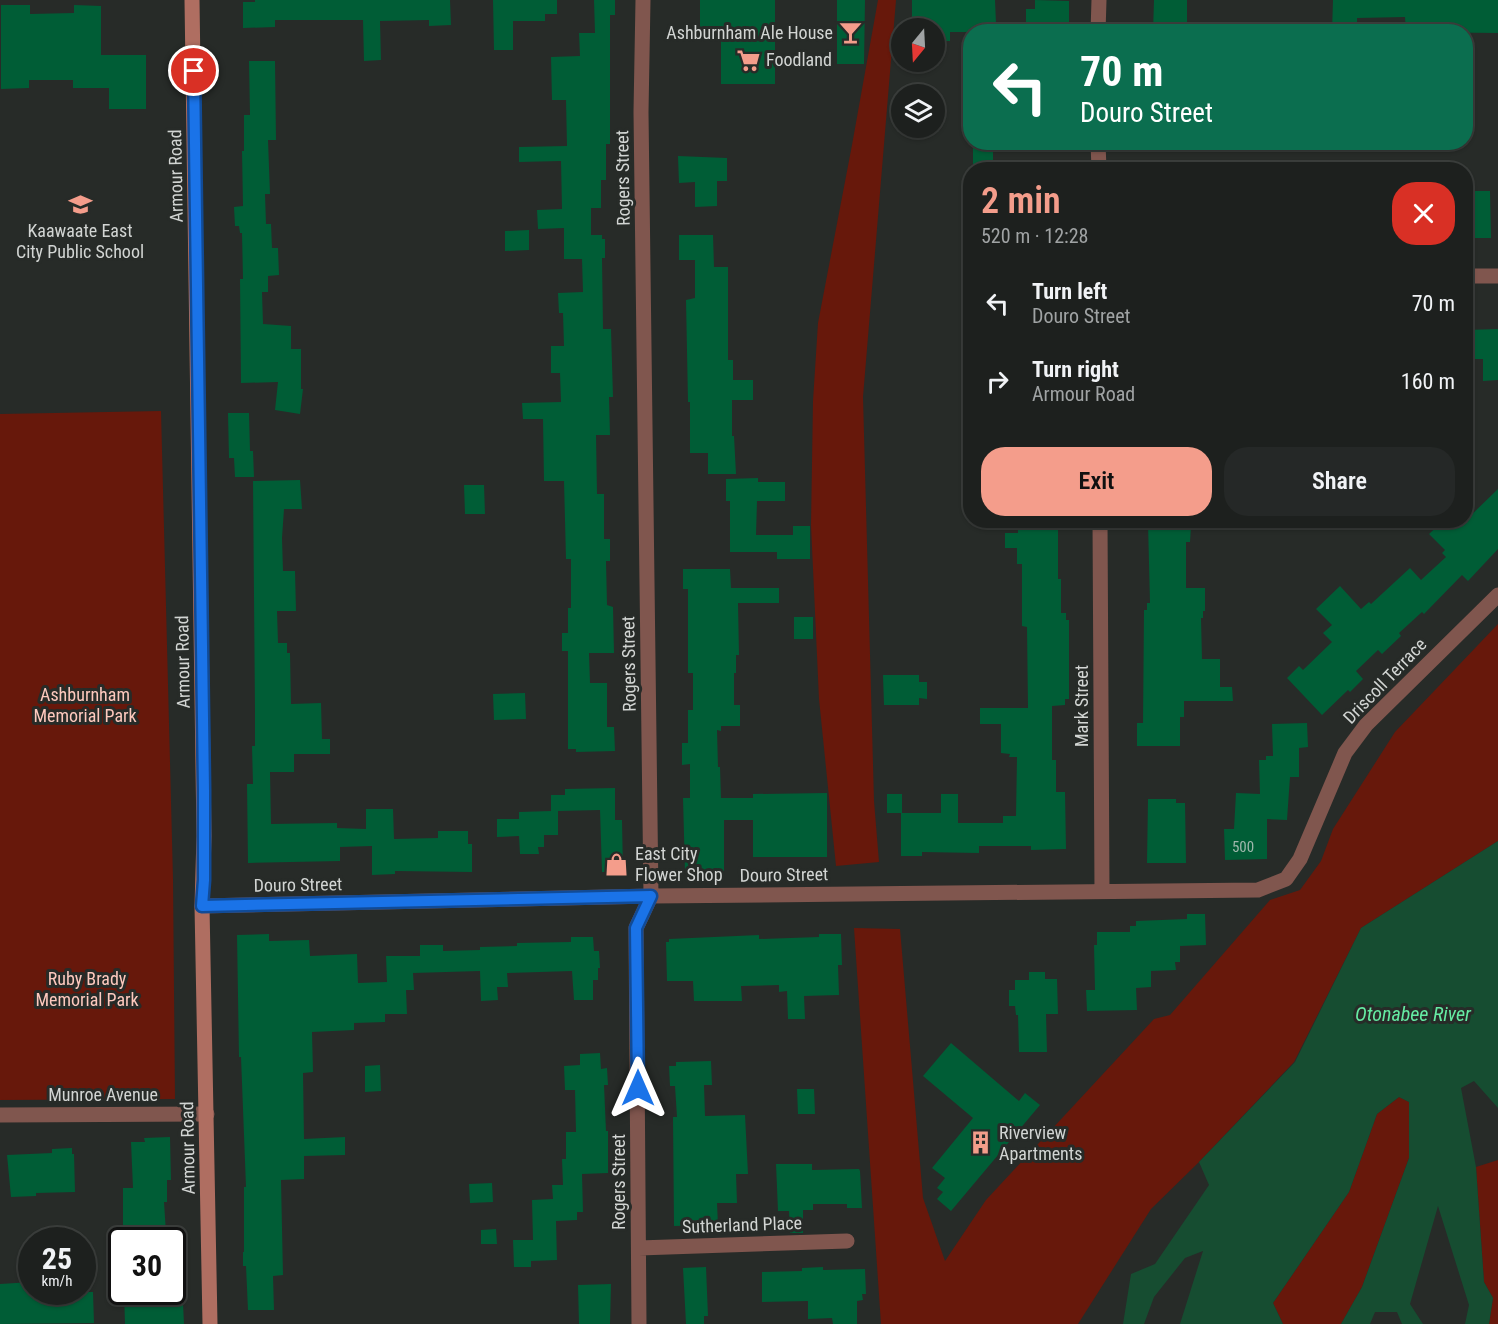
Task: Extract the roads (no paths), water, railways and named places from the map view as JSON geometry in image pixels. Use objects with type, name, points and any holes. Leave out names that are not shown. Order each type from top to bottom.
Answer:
[{"type":"main road","name":"Armour Road","points":[[192,0],[204,801],[202,906],[210,1324]]},
{"type":"street","name":"Rogers Street","points":[[639,1324],[636,928],[651,896],[641,112],[643,0]]},
{"type":"street","points":[[1098,24],[1099,0]]},
{"type":"street","points":[[1473,276],[1498,276]]},
{"type":"street","name":"Mark Street","points":[[1101,528],[1102,891]]},
{"type":"street","name":"Driscoll Terrace","points":[[1258,890],[1286,879],[1300,859],[1345,753],[1366,725],[1498,595]]},
{"type":"street","name":"Douro Street","points":[[202,906],[651,896],[1258,890]]},
{"type":"street","name":"Munroe Avenue","points":[[0,1116],[207,1114]]},
{"type":"street","name":"Sutherland Place","points":[[639,1248],[848,1241]]},
{"type":"water","name":"Otonabee River","points":[[1498,841],[1498,1108],[1474,1081],[1461,1088],[1476,1167],[1484,1282],[1493,1298],[1489,1324],[1465,1324],[1469,1305],[1438,1206],[1410,1304],[1423,1324],[1402,1324],[1397,1312],[1375,1312],[1370,1324],[1341,1324],[1362,1287],[1409,1158],[1409,1102],[1399,1097],[1377,1114],[1349,1192],[1273,1303],[1283,1324],[1180,1324],[1203,1251],[1185,1258],[1154,1297],[1144,1324],[1123,1324],[1131,1274],[1155,1264],[1209,1185],[1199,1162],[1295,1062],[1361,928]]},
{"type":"place","name":"Ashburnham Ale House","points":[[851,33]]},
{"type":"place","name":"Foodland","points":[[748,60]]},
{"type":"place","name":"Kaawaate East City Public School","points":[[80,205]]},
{"type":"place","name":"East City Flower Shop","points":[[617,864]]},
{"type":"place","name":"Riverview Apartments","points":[[981,1143]]},
{"type":"park label","name":"Ashburnham Memorial Park","points":[[85,705]]},
{"type":"park label","name":"Ruby Brady Memorial Park","points":[[87,989]]}]
